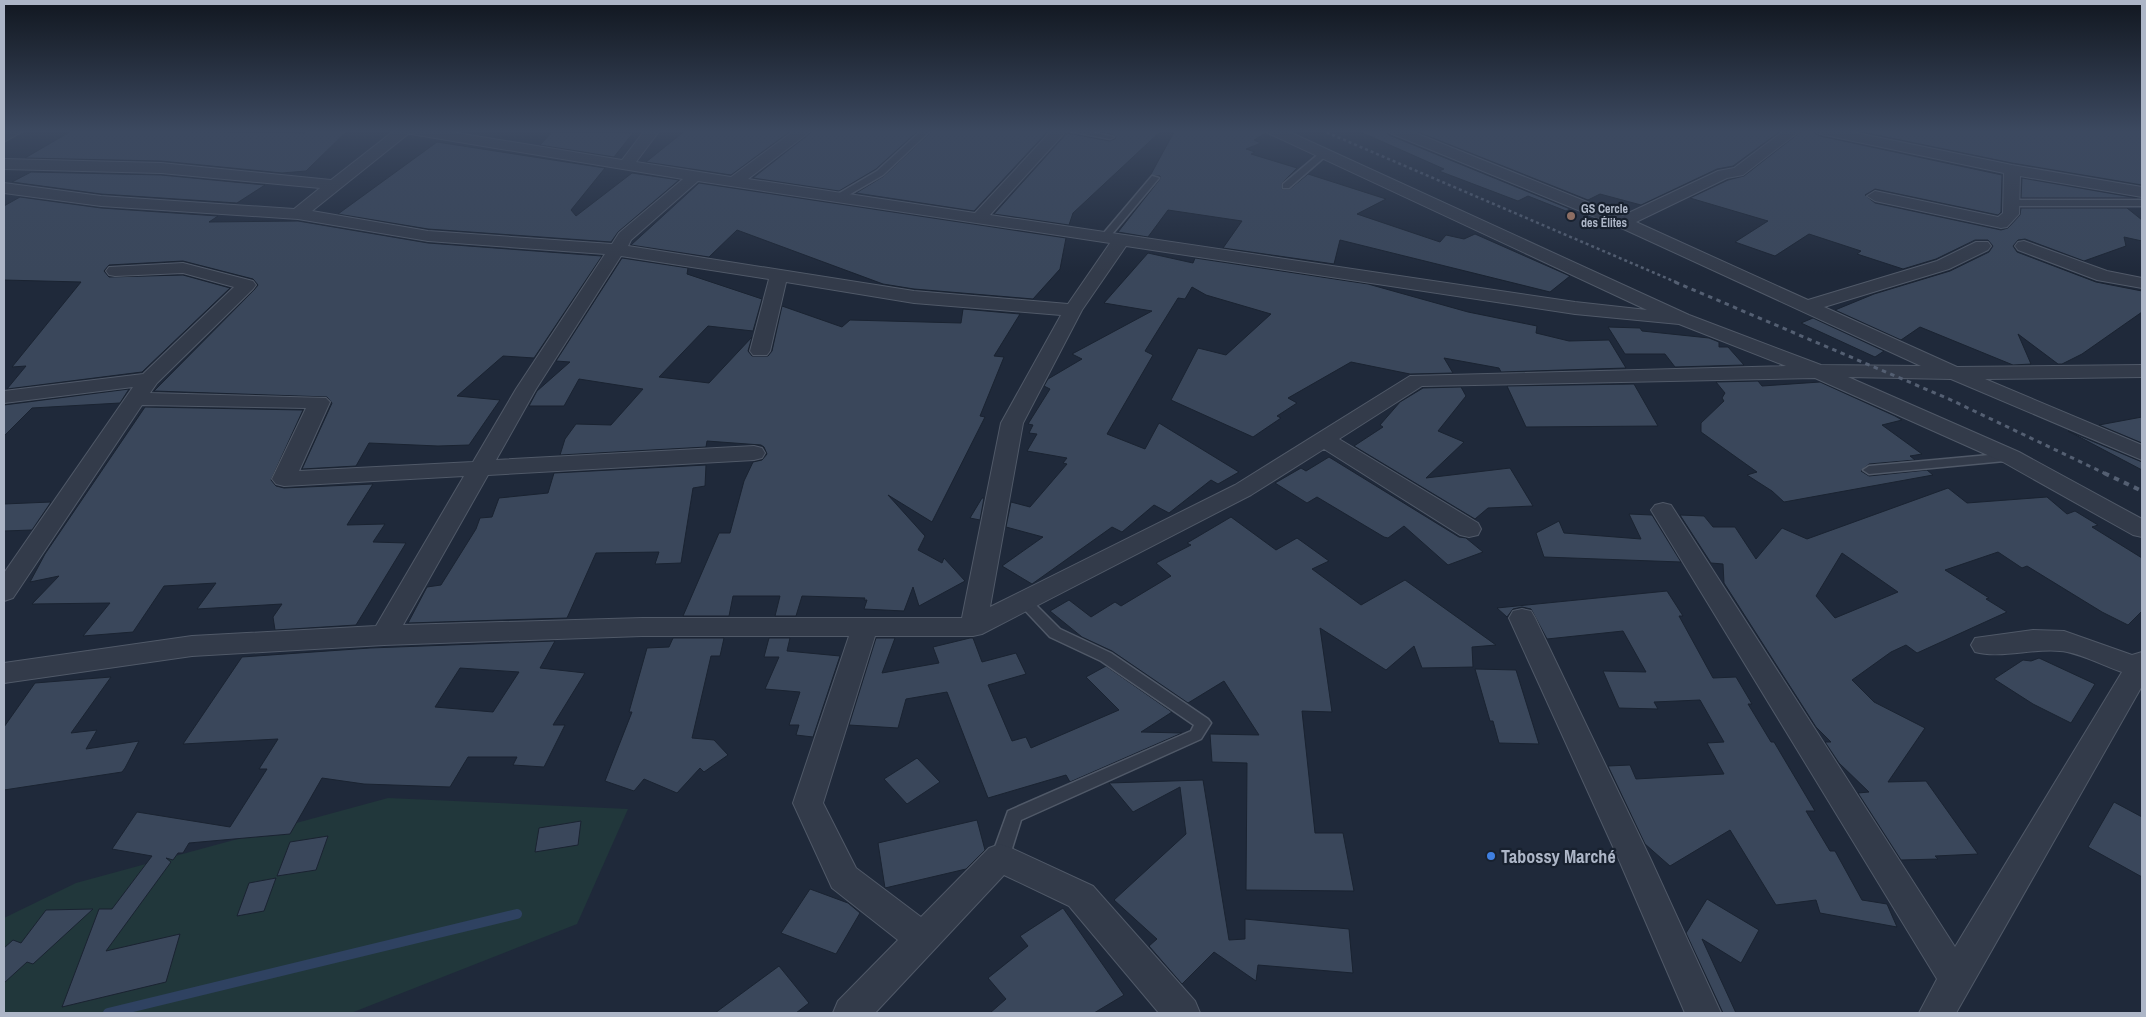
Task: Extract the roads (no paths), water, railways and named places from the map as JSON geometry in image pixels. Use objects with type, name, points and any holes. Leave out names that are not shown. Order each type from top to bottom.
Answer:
[{"type":"street","points":[[258,177],[335,185]]},
{"type":"street","points":[[298,214],[344,177]]},
{"type":"street","points":[[384,635],[526,390],[625,237],[693,177]]},
{"type":"street","points":[[706,177],[1575,308],[1682,319]]},
{"type":"street","points":[[734,181],[739,177]]},
{"type":"street","points":[[979,218],[1016,177]]},
{"type":"street","points":[[1375,177],[1682,319],[1820,372],[2011,457],[2142,529]]},
{"type":"street","points":[[1513,177],[1623,222],[1954,373],[2142,453]]},
{"type":"street","points":[[1623,222],[1715,177]]},
{"type":"street","points":[[1875,196],[2001,223],[2011,214],[2012,177]]},
{"type":"street","points":[[2056,177],[2142,192]]},
{"type":"street","points":[[4,188],[101,201],[298,214],[428,236],[617,250],[914,297],[1073,310]]},
{"type":"street","points":[[973,627],[1012,423],[1113,238]]},
{"type":"street","points":[[1807,306],[1943,265],[1982,246]]},
{"type":"street","points":[[2024,246],[2103,276],[2142,283]]},
{"type":"street","points":[[4,592],[149,378],[247,286],[183,268],[116,270]]},
{"type":"street","points":[[760,351],[779,275]]},
{"type":"street","points":[[4,673],[192,646],[384,635],[642,627],[973,627],[1243,490],[1417,380],[1880,370],[1954,373],[2142,371]]},
{"type":"street","points":[[4,397],[149,378]]},
{"type":"street","points":[[135,400],[319,402],[284,479],[754,453]]},
{"type":"street","points":[[1324,439],[1469,529]]},
{"type":"street","points":[[1663,510],[1956,979]]},
{"type":"street","points":[[1522,618],[1635,860],[1703,1013]]},
{"type":"street","points":[[865,627],[808,803],[844,878],[922,938]]},
{"type":"street","points":[[1937,1013],[2140,665],[2064,641],[2033,640],[1985,645]]},
{"type":"street","points":[[850,1013],[1000,858],[1081,896],[1182,1013]]},
{"type":"lane","points":[[839,197],[872,177]]},
{"type":"lane","points":[[1286,186],[1296,177]]},
{"type":"lane","points":[[1113,238],[1155,178]]},
{"type":"lane","points":[[2012,203],[2142,203]]},
{"type":"lane","points":[[1869,470],[2011,457]]},
{"type":"lane","points":[[1000,858],[1014,816],[1196,735],[1203,723],[1106,657],[1055,633],[1024,601]]},
{"type":"waterway","points":[[108,1013],[517,914]]},
{"type":"railway","points":[[1432,177],[1678,283]]},
{"type":"railway","points":[[1675,282],[1949,399],[2106,474]]},
{"type":"railway","points":[[2104,473],[2142,491]]},
{"type":"place","name":"GS Cercle des Élites","points":[[1571,216]]},
{"type":"place","name":"Tabossy Marché","points":[[1491,856]]}]
